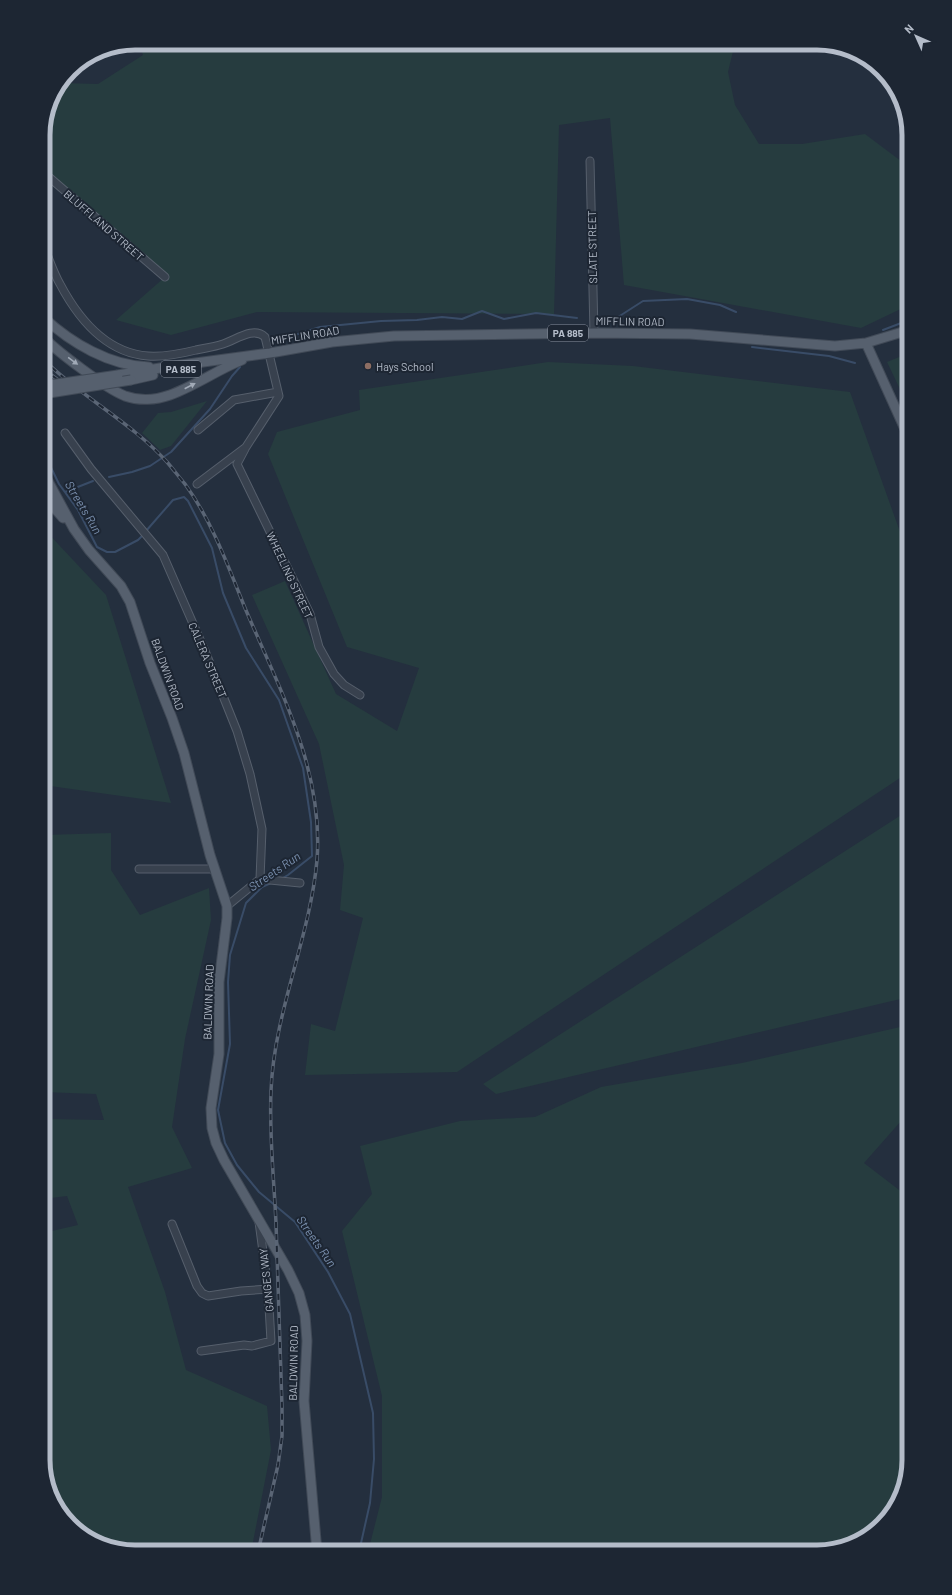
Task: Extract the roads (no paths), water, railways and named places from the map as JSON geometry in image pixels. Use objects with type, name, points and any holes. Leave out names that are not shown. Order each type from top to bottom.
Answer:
[{"type":"main road","points":[[50,323],[80,346],[105,356],[125,363],[166,367]]},
{"type":"main road","name":"MIFFLIN ROAD","points":[[50,393],[131,380],[258,354],[366,338],[594,333],[690,334],[835,346],[866,343],[902,332]]},
{"type":"main road","points":[[50,342],[64,355],[115,391],[126,396],[139,399],[154,399],[169,395],[226,367],[258,354]]},
{"type":"main road","points":[[866,343],[902,423]]},
{"type":"main road","name":"MIFFLIN ROAD","points":[[50,385],[166,367],[230,359]]},
{"type":"main road","name":"BALDWIN ROAD","points":[[50,485],[74,529],[89,550],[121,586],[130,602],[150,663],[184,753],[214,869],[227,906],[227,918],[219,982],[219,1054],[211,1108],[212,1128],[216,1143],[224,1160],[288,1270],[298,1293],[305,1316],[307,1341],[304,1401],[317,1545]]},
{"type":"main road","points":[[50,503],[89,550]]},
{"type":"street","name":"SLATE STREET","points":[[590,161],[594,333]]},
{"type":"street","name":"BLUFFLAND STREET","points":[[50,178],[165,277]]},
{"type":"street","points":[[50,261],[60,284],[77,312],[92,330],[117,348],[128,352],[147,356],[165,356],[223,344],[254,332],[261,333],[265,337],[279,396],[246,447],[197,484]]},
{"type":"street","points":[[198,430],[234,400],[278,392]]},
{"type":"street","name":"CALERA STREET","points":[[65,434],[91,469],[163,555],[202,644],[237,731],[250,774],[262,829],[260,879]]},
{"type":"street","name":"WHEELING STREET","points":[[246,447],[237,464],[310,614],[319,647],[334,674],[344,685],[360,695]]},
{"type":"street","points":[[139,869],[214,869]]},
{"type":"street","points":[[227,906],[260,879],[300,883]]},
{"type":"street","name":"GANGES WAY","points":[[202,1351],[234,1348],[244,1345],[252,1346],[271,1341],[268,1288],[259,1219]]},
{"type":"street","points":[[172,1224],[197,1286],[202,1293],[208,1296],[268,1288]]},
{"type":"waterway","points":[[615,319],[643,301],[687,299],[720,305],[736,312]]},
{"type":"waterway","points":[[279,340],[320,327],[442,317],[462,319],[482,311],[504,319],[536,313],[577,318]]},
{"type":"waterway","points":[[883,330],[902,323]]},
{"type":"waterway","points":[[752,347],[829,356],[855,363]]},
{"type":"waterway","points":[[109,477],[150,466],[171,452],[210,409],[232,376],[240,367]]},
{"type":"waterway","name":"Streets Run","points":[[50,465],[59,484],[78,510],[97,547],[107,552],[115,552],[138,540],[143,535]]},
{"type":"waterway","points":[[65,492],[93,481]]},
{"type":"waterway","name":"Streets Run","points":[[146,531],[173,500],[184,497],[188,501],[212,548],[223,593],[246,648],[279,700],[303,768],[311,822],[312,856],[281,879]]},
{"type":"waterway","name":"Streets Run","points":[[271,883],[262,887],[246,903],[230,955],[228,982],[230,1044],[218,1110],[225,1143],[237,1165],[259,1192],[295,1222],[328,1272],[350,1314],[373,1413],[374,1459],[370,1503],[361,1545]]},
{"type":"railway","points":[[50,366],[73,386],[138,434],[169,465],[195,498],[219,544],[285,699],[306,762],[313,794],[317,827],[317,860],[313,889],[278,1033],[271,1091],[271,1140],[276,1223],[282,1436],[278,1465],[260,1545]]},
{"type":"railway","points":[[50,374],[61,382]]},
{"type":"place","name":"Hays School","points":[[368,366]]}]
